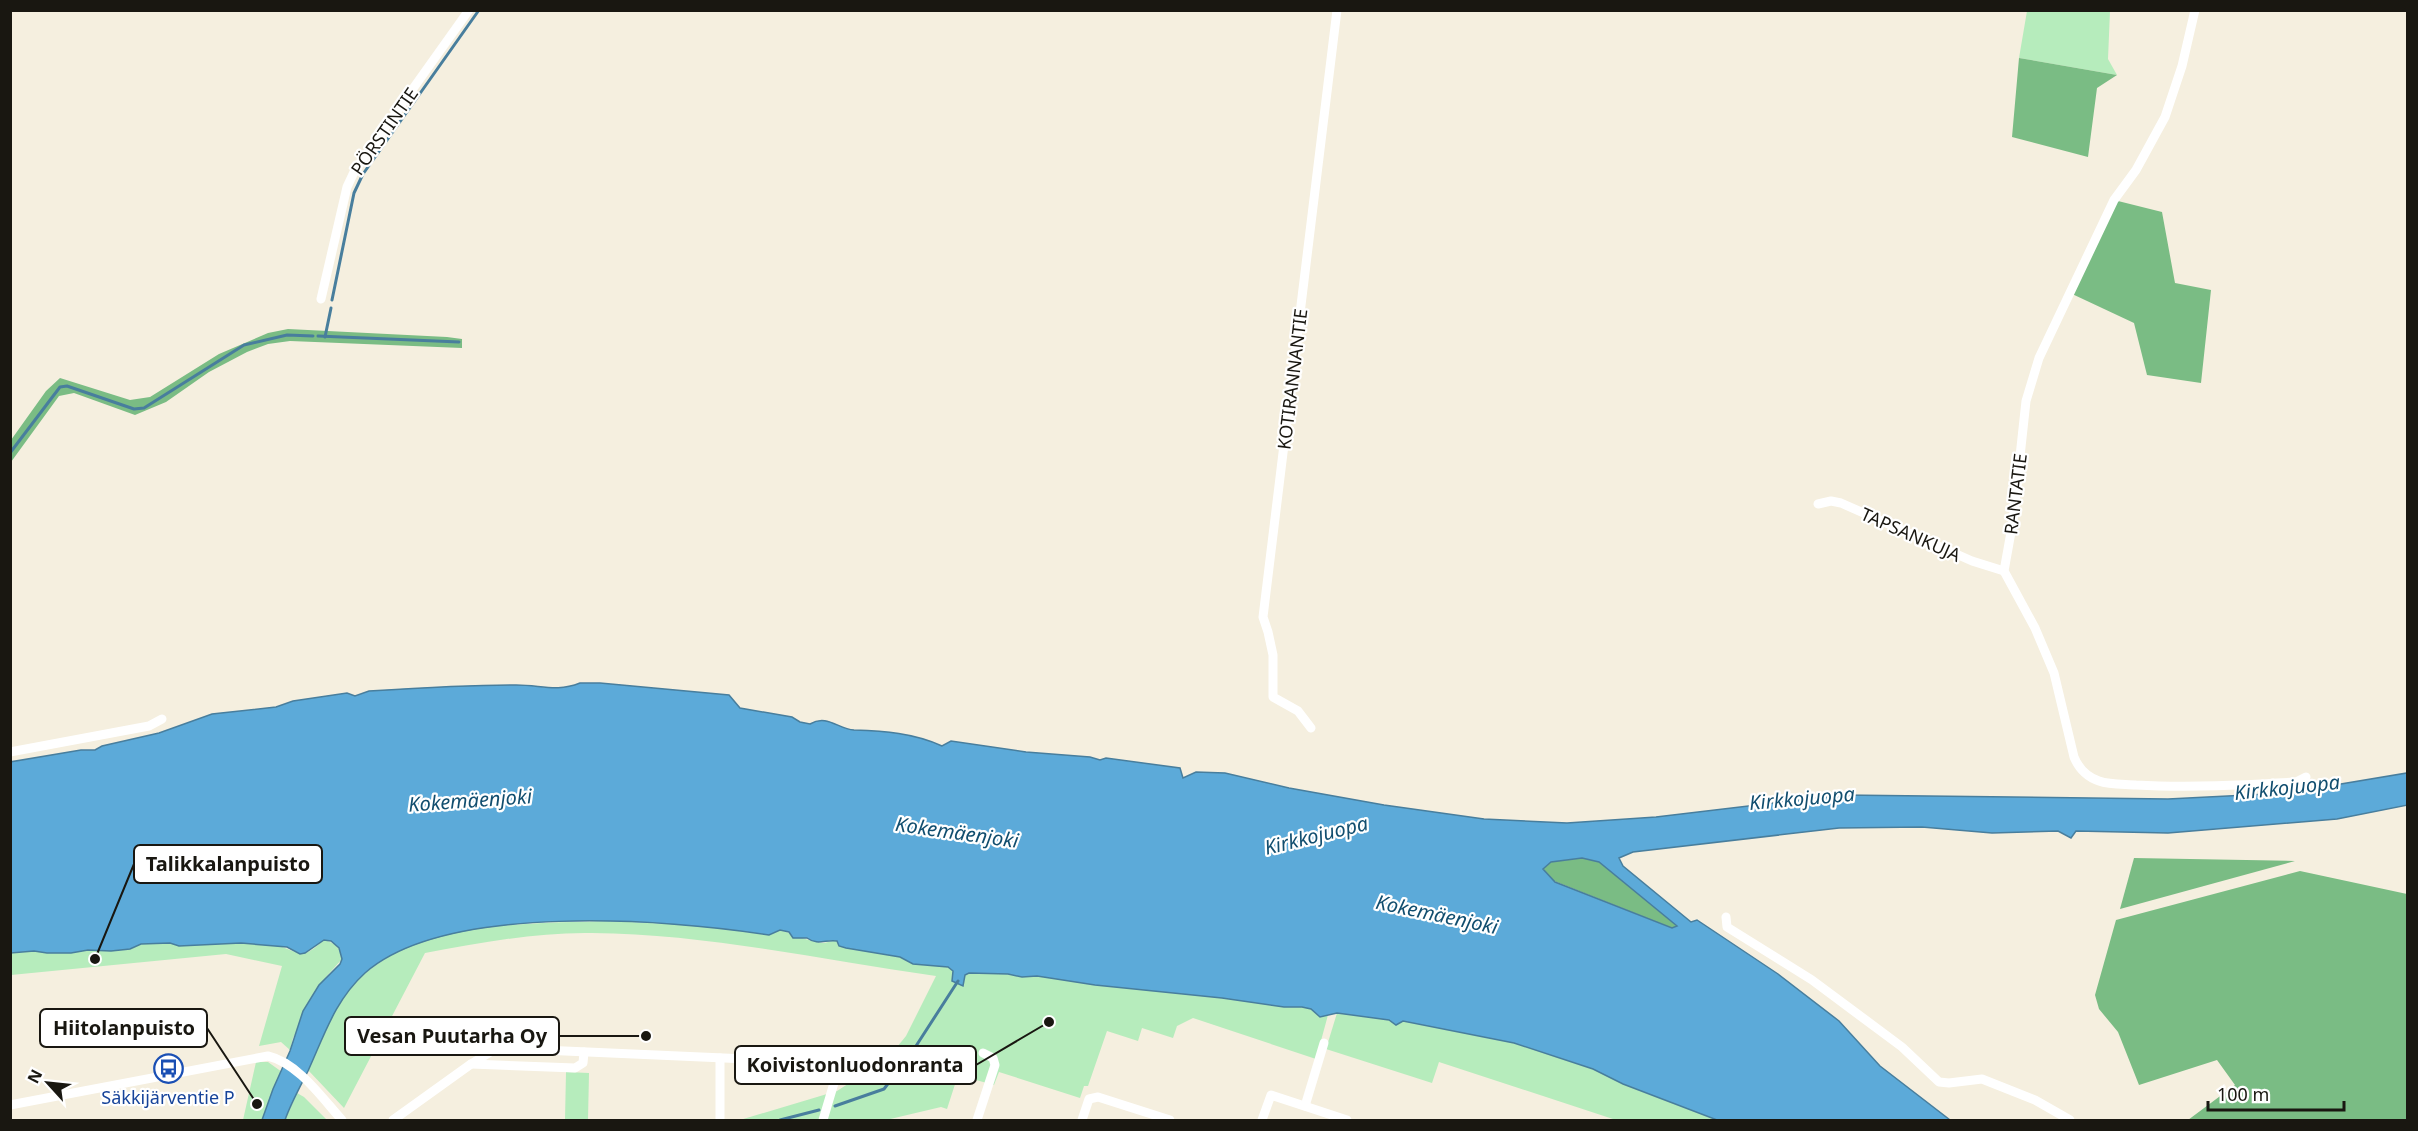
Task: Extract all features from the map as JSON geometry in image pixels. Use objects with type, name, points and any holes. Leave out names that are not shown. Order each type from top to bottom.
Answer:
[{"type":"street","name":"PÖRSTINTIE","points":[[321,299],[347,187],[355,170],[469,10]]},
{"type":"street","name":"KOTIRANNANTIE","points":[[1311,728],[1299,711],[1273,696],[1273,656],[1263,617],[1337,10]]},
{"type":"street","name":"RANTATIE","points":[[2004,571],[2013,521],[2026,401],[2039,358],[2114,200],[2136,170],[2165,117],[2182,66],[2195,10]]},
{"type":"street","name":"TAPSANKUJA","points":[[1818,504],[1831,501],[1841,503],[1972,561],[2004,571]]},
{"type":"street","points":[[2004,571],[2034,628],[2054,673],[2074,757],[2078,766],[2087,775],[2101,782],[2169,787],[2296,782],[2306,777]]},
{"type":"street","points":[[10,752],[149,726],[162,719]]},
{"type":"street","points":[[1726,917],[1727,927],[1812,980],[1902,1047],[1940,1082],[1982,1079],[2035,1100],[2070,1120]]},
{"type":"street","points":[[1305,1106],[1324,1042]]},
{"type":"street","points":[[393,1120],[497,1048],[571,1049],[585,1052],[813,1062],[834,1083],[823,1120]]},
{"type":"street","points":[[471,1064],[574,1068],[583,1062],[585,1052]]},
{"type":"street","points":[[977,1120],[994,1069],[993,1058],[983,1053]]},
{"type":"street","points":[[10,1105],[251,1057],[268,1056],[284,1060],[342,1120]]},
{"type":"street","points":[[720,1058],[720,1120]]},
{"type":"street","points":[[1262,1120],[1271,1095],[1347,1120]]},
{"type":"street","points":[[1082,1120],[1089,1099],[1098,1097],[1170,1120]]},
{"type":"green space","points":[[2027,11],[2110,11],[2108,59],[2117,75],[2019,58]]},
{"type":"green space","points":[[2019,58],[2117,75],[2097,88],[2088,157],[2012,137]]},
{"type":"green space","points":[[2114,200],[2162,212],[2175,283],[2211,290],[2201,383],[2147,375],[2134,323],[2070,293]]},
{"type":"green space","points":[[288,329],[447,337],[462,339],[462,348],[290,341],[268,344],[209,372],[166,402],[135,415],[74,393],[59,396],[11,462],[11,440],[46,391],[60,378],[130,400],[150,397],[219,354],[268,333]]},
{"type":"green space","points":[[1582,858],[1599,862],[1677,926],[1672,928],[1554,881],[1543,869],[1551,862]]},
{"type":"green space","points":[[2134,858],[2295,861],[2120,909]]},
{"type":"green space","points":[[2300,871],[2407,894],[2407,1120],[2188,1120],[2235,1085],[2217,1060],[2139,1085],[2118,1032],[2099,1009],[2095,995],[2116,920]]},
{"type":"green space","points":[[609,921],[692,925],[769,935],[780,930],[807,940],[823,943],[838,941],[839,946],[900,957],[913,964],[948,967],[963,986],[965,975],[969,972],[1022,977],[1037,976],[1095,985],[1284,1007],[1302,1007],[1311,1009],[1320,1017],[1328,1015],[1316,1059],[1193,1018],[1177,1026],[1173,1038],[1142,1028],[1138,1041],[1107,1031],[1088,1086],[1084,1086],[1080,1098],[999,1072],[994,1085],[958,1075],[947,1109],[941,1107],[886,1120],[740,1120],[837,1091],[888,1058],[906,1036],[936,976],[679,938],[635,934],[550,934],[425,953],[344,1108],[308,1070],[330,1020],[347,992],[372,968],[401,951],[433,938],[468,930],[540,923]]},
{"type":"green space","points":[[324,940],[337,946],[342,959],[326,977],[293,1038],[290,1050],[281,1042],[259,1046],[282,966],[226,954],[11,975],[10,953],[111,951],[130,949],[141,944],[170,943],[179,946],[228,943],[266,944],[305,953]]},
{"type":"green space","points":[[1337,1013],[1389,1020],[1396,1025],[1403,1021],[1514,1043],[1593,1069],[1623,1084],[1717,1120],[1616,1120],[1439,1062],[1432,1083],[1326,1049]]},
{"type":"green space","points":[[256,1062],[268,1062],[282,1072],[262,1120],[243,1120]]},
{"type":"green space","points":[[566,1072],[589,1073],[588,1120],[565,1120]]},
{"type":"green space","points":[[297,1093],[304,1097],[327,1120],[285,1120]]},
{"type":"water","points":[[580,683],[600,683],[729,695],[740,708],[792,717],[810,724],[816,721],[827,721],[848,729],[910,735],[942,746],[951,741],[1026,752],[1090,757],[1100,760],[1106,758],[1180,768],[1183,778],[1196,772],[1225,773],[1289,788],[1384,805],[1484,819],[1567,823],[1656,817],[1842,795],[2168,799],[2287,793],[2407,773],[2408,805],[2337,819],[2168,833],[2076,831],[2071,838],[2058,831],[1992,833],[1922,827],[1839,828],[1633,852],[1619,858],[1623,866],[1691,922],[1697,920],[1778,974],[1839,1021],[1880,1066],[1950,1120],[1717,1120],[1623,1084],[1593,1069],[1514,1043],[1403,1021],[1396,1025],[1389,1020],[1337,1013],[1320,1017],[1311,1009],[1302,1007],[1284,1007],[1095,985],[1037,976],[969,973],[965,975],[963,986],[952,981],[953,971],[948,967],[913,964],[900,957],[839,946],[837,941],[818,942],[807,938],[793,938],[789,932],[780,930],[769,935],[674,924],[559,921],[502,926],[448,935],[401,950],[365,973],[346,995],[331,1019],[285,1120],[262,1120],[290,1051],[303,1011],[319,985],[340,964],[342,959],[339,948],[331,941],[324,940],[300,954],[287,947],[241,943],[179,946],[170,943],[141,944],[130,949],[111,951],[11,953],[10,762],[81,750],[95,750],[102,746],[159,733],[212,714],[276,707],[293,701],[347,693],[355,696],[369,691],[423,688],[571,686]],"holes":[[[1582,858],[1599,862],[1677,926],[1672,928],[1555,882],[1543,869],[1551,862]]]},
{"type":"waterway","points":[[332,300],[354,193],[363,174],[479,10]]},
{"type":"waterway","points":[[325,337],[331,308]]},
{"type":"waterway","points":[[10,453],[60,387],[67,386],[134,409],[144,408],[244,345],[287,335],[313,336]]},
{"type":"waterway","points":[[318,336],[459,342]]},
{"type":"waterway","points":[[835,1106],[884,1089],[916,1046],[958,981]]},
{"type":"waterway","points":[[780,1120],[819,1110]]},
{"type":"place","name":"Talikkalanpuisto","points":[[95,959]]},
{"type":"place","name":"Koivistonluodonranta","points":[[1049,1022]]},
{"type":"place","name":"Vesan Puutarha Oy","points":[[646,1036]]},
{"type":"place","name":"Säkkijärventie P","points":[[168,1068]]},
{"type":"place","name":"Hiitolanpuisto","points":[[257,1104]]},
{"type":"water label","name":"Kirkkojuopa","points":[[2287,787]]},
{"type":"water label","name":"Kirkkojuopa","points":[[1802,798]]},
{"type":"water label","name":"Kokemäenjoki","points":[[470,800]]},
{"type":"water label","name":"Kokemäenjoki","points":[[957,832]]},
{"type":"water label","name":"Kirkkojuopa","points":[[1316,835]]},
{"type":"water label","name":"Kokemäenjoki","points":[[1437,914]]}]
